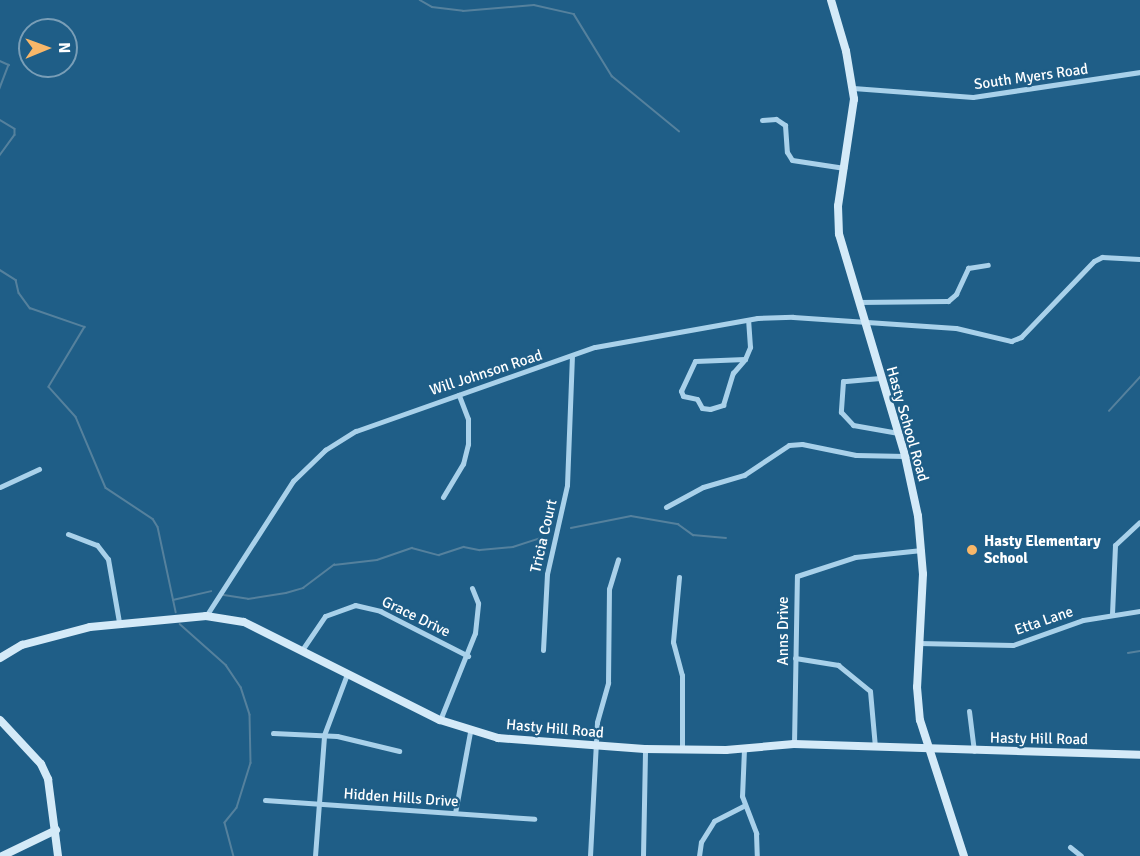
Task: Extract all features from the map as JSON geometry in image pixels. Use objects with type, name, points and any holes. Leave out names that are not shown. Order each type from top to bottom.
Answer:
[{"type":"street","name":"Hasty School Road","points":[[831,0],[853,88],[838,206],[839,234],[863,324],[904,456],[922,550],[918,704],[929,750],[964,856]]},
{"type":"street","name":"South Myers Road","points":[[853,88],[973,97],[1140,72]]},
{"type":"street","points":[[762,120],[776,119],[785,125],[788,152],[792,160],[844,168]]},
{"type":"street","name":"Will Johnson Road","points":[[206,616],[284,492],[306,466],[356,431],[595,348],[748,320],[793,317],[863,324],[956,328],[1011,340],[1021,337],[1094,261],[1101,257],[1140,259]]},
{"type":"street","points":[[858,302],[948,301],[956,294],[968,268],[988,265]]},
{"type":"street","points":[[745,359],[695,361],[681,391],[683,396],[697,399],[702,408],[723,405],[733,373],[745,359],[750,347],[748,320]]},
{"type":"street","name":"Tricia Court","points":[[543,650],[547,573],[567,485],[572,356]]},
{"type":"street","points":[[880,378],[843,381],[841,412],[853,425],[898,433]]},
{"type":"street","points":[[443,497],[463,464],[468,444],[468,419],[459,395]]},
{"type":"street","points":[[666,507],[704,487],[744,476],[789,445],[802,444],[856,455],[904,456]]},
{"type":"street","points":[[0,487],[39,469]]},
{"type":"street","points":[[1112,614],[1115,545],[1138,523]]},
{"type":"street","points":[[68,534],[97,545],[108,560],[119,622]]},
{"type":"street","name":"Anns Drive","points":[[794,744],[799,573],[855,556],[922,550]]},
{"type":"street","points":[[590,856],[598,713],[608,683],[609,589],[618,559]]},
{"type":"street","points":[[679,577],[674,642],[682,675],[682,750]]},
{"type":"street","points":[[440,720],[468,656],[478,610],[472,588]]},
{"type":"street","name":"Grace Drive","points":[[302,650],[325,616],[338,608],[355,605],[380,611],[468,656]]},
{"type":"street","name":"Etta Lane","points":[[918,643],[1013,645],[1112,614],[1140,611]]},
{"type":"street","name":"Hasty Hill Road","points":[[0,658],[22,645],[60,633],[119,622],[206,616],[243,622],[440,720],[470,732],[498,738],[682,750],[744,749],[794,744],[1140,755]]},
{"type":"street","points":[[795,658],[838,665],[870,691],[875,747]]},
{"type":"street","points":[[315,856],[324,735],[348,674]]},
{"type":"street","points":[[969,711],[974,751]]},
{"type":"street","points":[[0,720],[41,764],[52,797],[58,856]]},
{"type":"street","points":[[455,813],[470,732]]},
{"type":"street","points":[[273,733],[324,735],[399,751]]},
{"type":"street","points":[[643,856],[645,749]]},
{"type":"street","points":[[744,749],[744,806],[756,833],[757,856]]},
{"type":"street","name":"Hidden Hills Drive","points":[[266,801],[534,819]]},
{"type":"street","points":[[699,856],[701,842],[714,821],[744,806]]},
{"type":"street","points":[[2,856],[56,830]]},
{"type":"street","points":[[1070,848],[1080,856]]},
{"type":"waterway","points":[[420,0],[432,7],[463,11],[534,5],[574,14],[612,76],[679,131]]},
{"type":"waterway","points":[[0,61],[9,65],[0,89]]},
{"type":"waterway","points":[[0,120],[15,129],[15,135],[0,156]]},
{"type":"waterway","points":[[0,270],[16,280],[19,293],[30,308],[85,327],[49,387],[76,417],[106,488],[153,519],[158,527],[176,612]]},
{"type":"waterway","points":[[1109,411],[1140,377]]},
{"type":"waterway","points":[[571,528],[631,516],[678,524],[693,535],[726,538]]},
{"type":"waterway","points":[[224,595],[248,599],[286,593],[303,588],[334,565],[377,560],[412,548],[439,555],[464,547],[480,550],[513,547],[541,538]]},
{"type":"waterway","points":[[173,600],[211,591]]},
{"type":"waterway","points":[[180,624],[226,665],[241,687],[250,715],[251,763],[237,808],[225,823],[234,856]]},
{"type":"waterway","points":[[1128,653],[1140,651]]},
{"type":"place","name":"Hasty Elementary School","points":[[972,550]]}]
